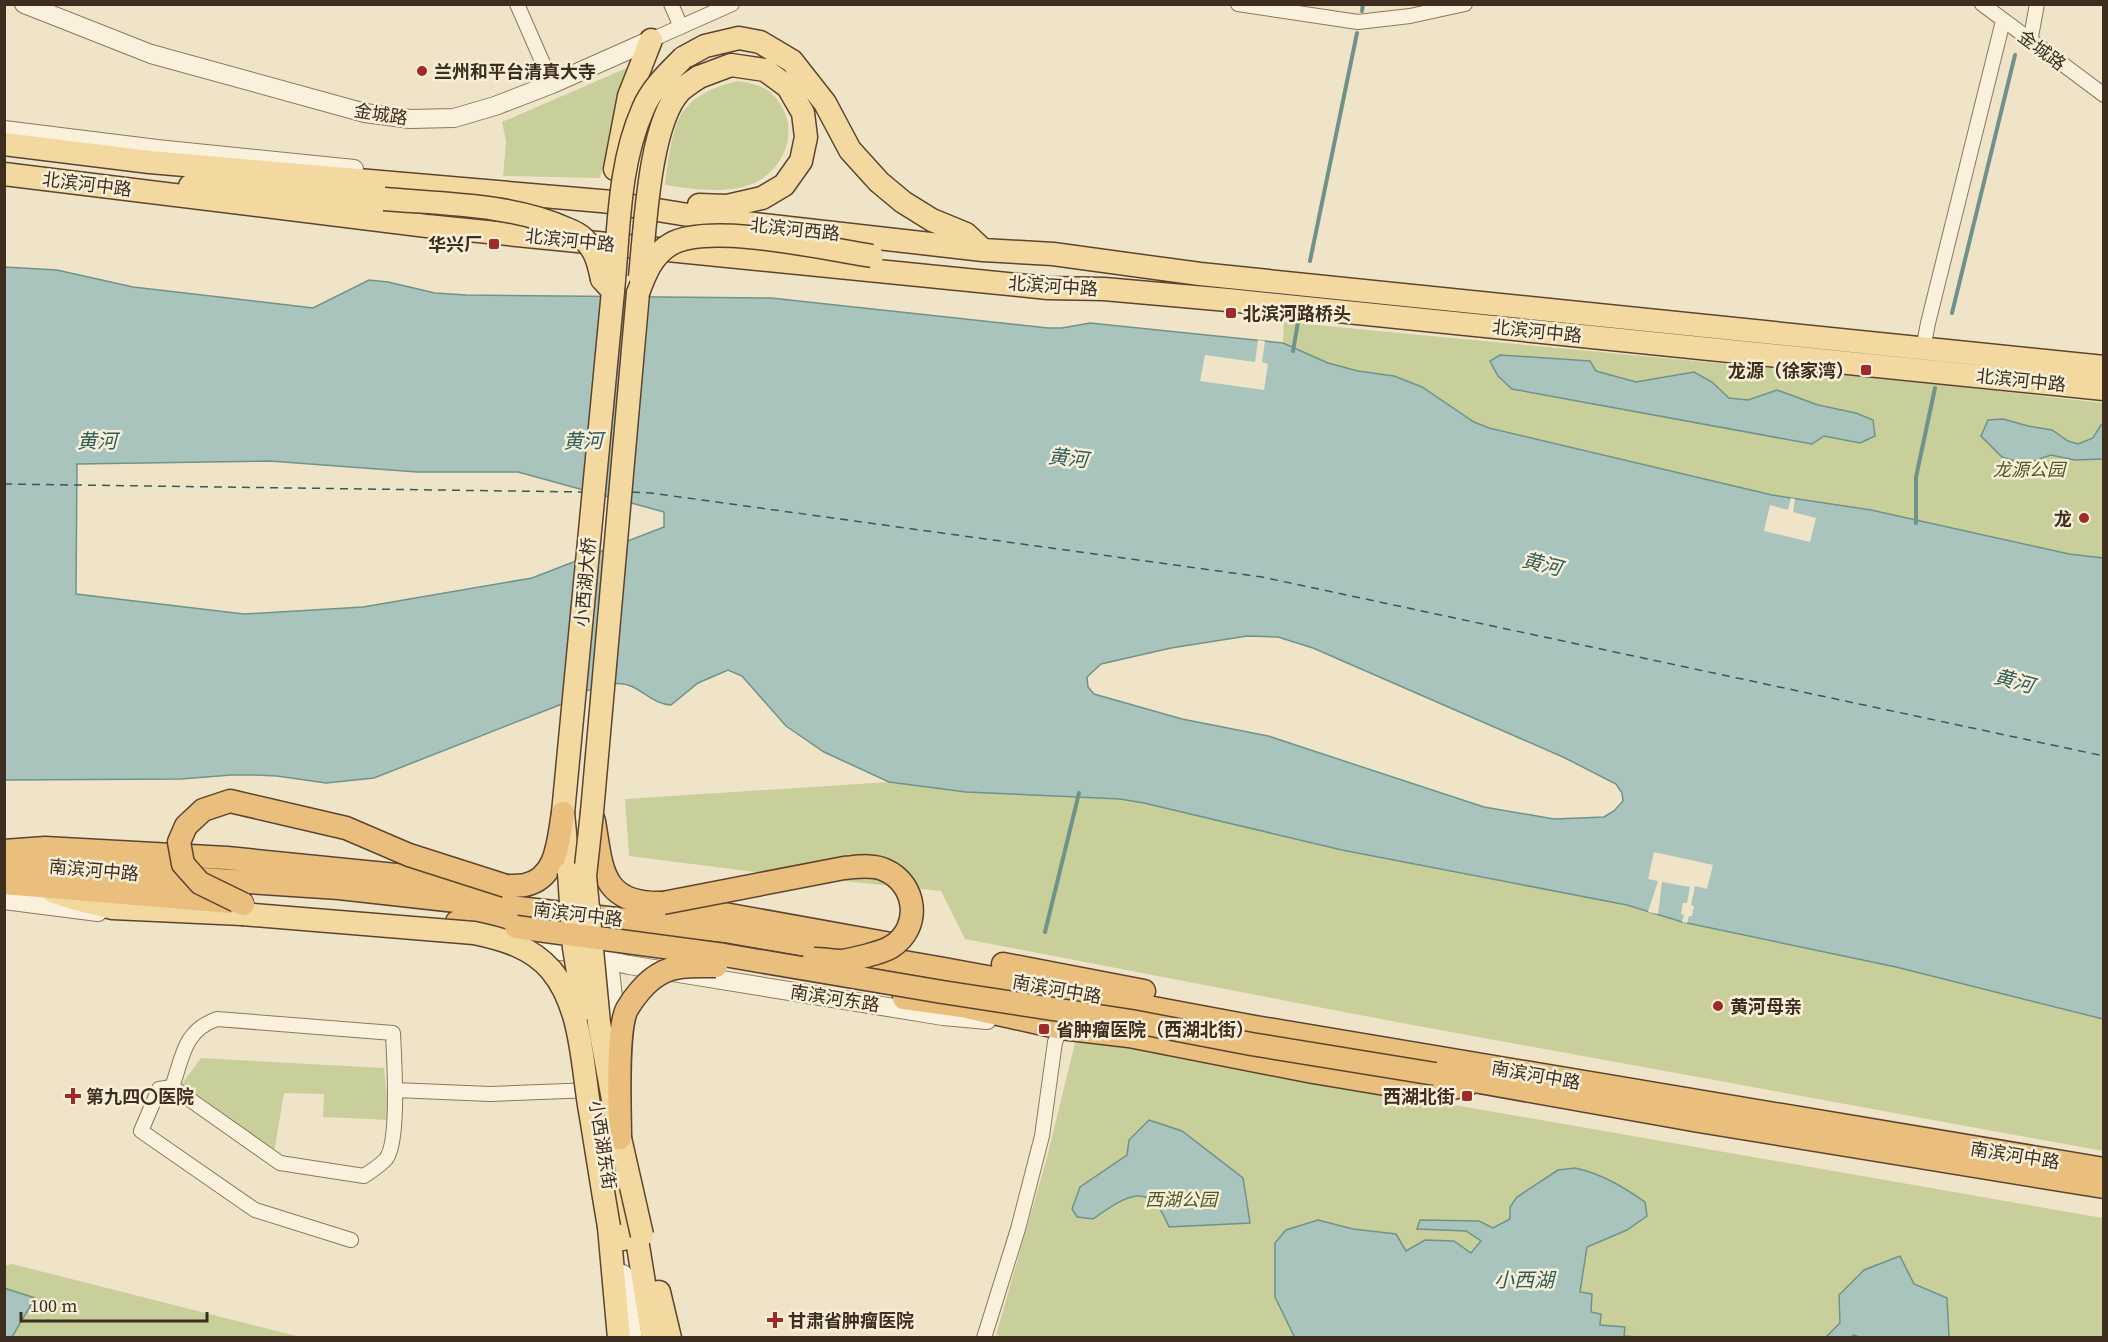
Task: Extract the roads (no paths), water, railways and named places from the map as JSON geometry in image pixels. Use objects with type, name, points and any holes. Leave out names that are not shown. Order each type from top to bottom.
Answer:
[{"type":"highway","points":[[242,909],[200,883],[183,864],[179,842],[186,826],[203,810],[230,801],[346,828],[409,855],[506,886]]},
{"type":"highway","points":[[592,812],[602,870],[606,879],[615,891],[646,903],[663,903],[1100,981],[1235,1010],[1255,1027]]},
{"type":"highway","points":[[4,851],[45,848],[227,858],[506,886],[526,885],[550,869],[556,852],[563,813]]},
{"type":"highway","name":"南滨河中路","points":[[4,862],[112,873],[339,888],[725,932],[944,969],[1255,1027],[2103,1169]]},
{"type":"highway","points":[[663,903],[844,868],[866,866],[883,868],[898,876],[908,890],[913,906],[911,922],[907,930],[903,937],[890,948],[841,961],[672,948]]},
{"type":"highway","name":"南滨河中路","points":[[4,883],[242,909],[516,927],[672,948],[1131,1021],[1251,1044],[1699,1121],[2103,1187]]},
{"type":"highway","points":[[615,1145],[622,1031],[627,1011],[642,988],[659,974],[687,966],[724,966],[962,1006],[1061,1028],[1129,1036],[1313,1072],[1433,1092],[1480,1082]]},
{"type":"main road","name":"小西湖大桥","points":[[615,1145],[574,948],[563,813],[624,172],[643,107],[662,79],[682,58],[705,46],[740,38],[760,42],[792,61],[825,104],[850,150],[879,182],[903,202],[932,220],[966,234],[983,250]]},
{"type":"main road","points":[[638,293],[654,155],[662,122],[680,92],[699,77],[730,65],[765,70],[788,87],[803,113],[806,138],[801,161],[790,177],[784,184],[762,198],[727,206],[608,202],[629,96],[651,40]]},
{"type":"main road","name":"北滨河中路","points":[[4,144],[150,162],[608,202]]},
{"type":"main road","name":"北滨河中路","points":[[4,174],[427,226],[1048,288],[1104,289],[2103,389]]},
{"type":"main road","points":[[108,187],[225,185],[477,207],[537,218],[562,226],[582,236],[597,255],[602,279],[613,291]]},
{"type":"main road","name":"北滨河西路","points":[[608,202],[719,220],[983,250]]},
{"type":"main road","points":[[671,250],[675,213]]},
{"type":"main road","points":[[638,293],[648,265],[670,244],[692,237],[733,235],[872,256],[1049,277],[1104,289]]},
{"type":"main road","name":"北滨河中路","points":[[983,250],[1053,254],[1302,285],[2103,367]]},
{"type":"main road","name":"小西湖大桥","points":[[615,1145],[599,1023],[585,876],[638,293]]},
{"type":"main road","points":[[242,909],[474,933],[502,939],[521,947],[550,969],[572,1011],[590,1088],[609,1227],[619,1338]]},
{"type":"main road","points":[[590,1088],[615,1145],[652,1262],[670,1338]]},
{"type":"main road","points":[[609,1227],[615,1145]]},
{"type":"main road","points":[[615,1145],[638,1338]]},
{"type":"main road","points":[[615,1145],[655,1338]]},
{"type":"street","name":"金城路","points":[[24,4],[151,54],[365,113],[410,119],[454,118],[495,106],[552,84],[732,4]]},
{"type":"street","points":[[517,4],[552,84]]},
{"type":"street","points":[[671,4],[681,27]]},
{"type":"street","points":[[1238,4],[1358,22],[1410,16],[1465,4]]},
{"type":"street","name":"金城路","points":[[1982,4],[2103,95]]},
{"type":"street","points":[[2030,42],[2037,4]]},
{"type":"street","points":[[1923,349],[2003,21]]},
{"type":"street","points":[[4,130],[157,149],[533,186],[608,202]]},
{"type":"street","points":[[4,900],[72,910],[572,952],[609,961]]},
{"type":"street","name":"小西湖东街","points":[[572,952],[590,1088],[633,1338]]},
{"type":"street","name":"小西湖东街","points":[[609,961],[630,1181],[655,1338]]},
{"type":"street","name":"南滨河东路","points":[[609,961],[943,1016],[1061,1028]]},
{"type":"street","points":[[172,1087],[187,1039],[203,1024],[217,1019],[393,1033],[393,1144],[387,1158],[364,1176],[280,1163],[172,1087],[159,1089],[141,1131],[255,1210],[351,1240]]},
{"type":"street","points":[[984,1338],[1034,1170],[1042,1137],[1055,1042],[1061,1028]]},
{"type":"street","points":[[394,1090],[490,1094],[590,1088]]},
{"type":"water","name":"黄河","points":[[4,267],[57,270],[133,287],[313,308],[369,280],[435,293],[466,295],[771,298],[1048,328],[1090,323],[1283,343],[1328,363],[1358,371],[1394,376],[1422,387],[1474,422],[1489,428],[1772,495],[1871,510],[2069,554],[2103,558],[2103,1019],[1896,967],[1682,922],[1627,905],[1342,850],[1144,803],[1120,799],[966,792],[889,782],[824,752],[786,726],[742,676],[728,670],[698,683],[671,705],[656,701],[624,684],[615,683],[596,687],[562,704],[374,778],[326,783],[255,775],[181,779],[5,780]],"holes":[[[270,461],[417,472],[518,472],[664,512],[664,527],[532,578],[363,607],[244,614],[76,594],[77,464]],[[1247,636],[1278,637],[1313,648],[1563,757],[1616,784],[1622,793],[1623,801],[1614,811],[1604,817],[1554,819],[1484,807],[1268,736],[1182,719],[1094,694],[1088,687],[1087,677],[1101,664],[1171,648]]]},
{"type":"water","points":[[1500,355],[1590,361],[1596,371],[1636,382],[1694,372],[1712,382],[1729,398],[1748,400],[1777,390],[1818,405],[1856,413],[1873,420],[1875,436],[1860,443],[1824,436],[1812,444],[1512,389],[1498,376],[1490,361]]},
{"type":"water","points":[[2003,419],[2052,430],[2068,441],[2078,444],[2093,438],[2103,425],[2103,459],[2075,460],[2051,455],[2025,464],[2002,457],[1981,436],[1988,420]]},
{"type":"water","points":[[1149,1120],[1182,1131],[1243,1178],[1250,1223],[1169,1227],[1154,1202],[1145,1197],[1136,1196],[1116,1204],[1093,1219],[1077,1217],[1072,1209],[1080,1187],[1127,1155],[1129,1140]]},
{"type":"water","name":"小西湖","points":[[1575,1168],[1612,1181],[1645,1202],[1647,1216],[1627,1230],[1587,1247],[1580,1292],[1592,1294],[1591,1312],[1601,1314],[1600,1325],[1625,1327],[1624,1336],[1637,1337],[1295,1338],[1275,1297],[1275,1243],[1286,1230],[1318,1220],[1353,1229],[1396,1234],[1406,1251],[1425,1240],[1454,1241],[1471,1253],[1481,1241],[1466,1231],[1417,1229],[1420,1220],[1479,1221],[1493,1228],[1510,1219],[1510,1207],[1517,1197],[1558,1170]]},
{"type":"water","points":[[1900,1256],[1914,1284],[1947,1298],[1949,1337],[1862,1338],[1854,1335],[1826,1337],[1840,1323],[1839,1295],[1864,1270]]},
{"type":"water","points":[[4,1288],[35,1298],[12,1337],[5,1337]]},
{"type":"waterway","points":[[1362,11],[1363,4]]},
{"type":"waterway","points":[[1310,261],[1357,33]]},
{"type":"waterway","points":[[1952,313],[2015,55]]},
{"type":"waterway","points":[[1293,351],[1298,322]]},
{"type":"waterway","points":[[1916,523],[1916,477],[1935,388]]},
{"type":"waterway","points":[[1045,932],[1079,793]]},
{"type":"place","name":"兰州和平台清真大寺","points":[[422,71]]},
{"type":"place","name":"华兴厂","points":[[494,244]]},
{"type":"place","name":"北滨河路桥头","points":[[1231,313]]},
{"type":"place","name":"龙源（徐家湾）","points":[[1866,370]]},
{"type":"place","name":"龙","points":[[2084,518]]},
{"type":"place","name":"黄河母亲","points":[[1718,1006]]},
{"type":"place","name":"省肿瘤医院（西湖北街）","points":[[1044,1029]]},
{"type":"place","name":"第九四〇医院","points":[[73,1096]]},
{"type":"place","name":"西湖北街","points":[[1467,1096]]},
{"type":"place","name":"甘肃省肿瘤医院","points":[[775,1320]]},
{"type":"park label","name":"龙源公园","points":[[2029,469]]},
{"type":"park label","name":"西湖公园","points":[[1181,1199]]}]
